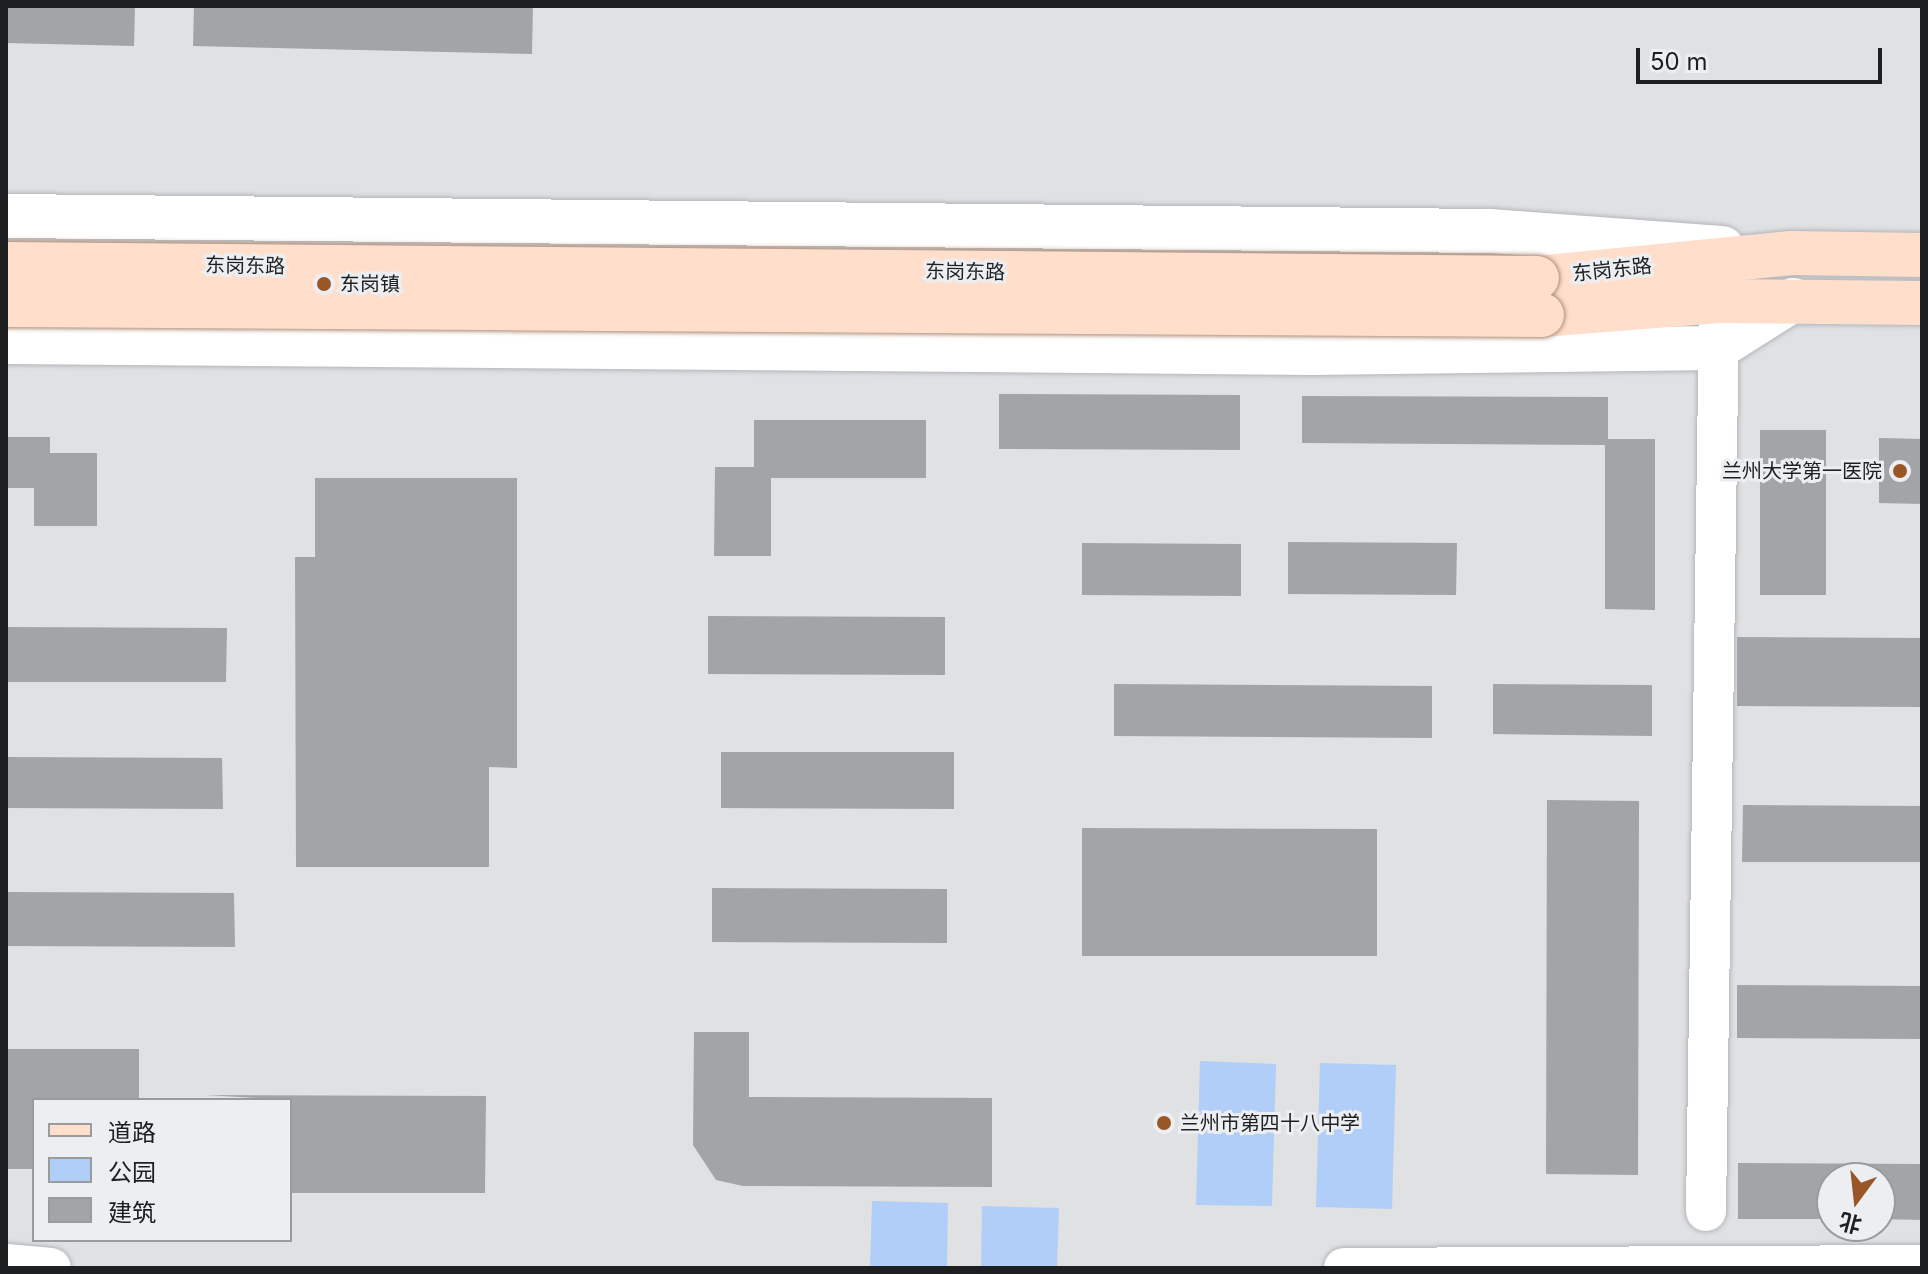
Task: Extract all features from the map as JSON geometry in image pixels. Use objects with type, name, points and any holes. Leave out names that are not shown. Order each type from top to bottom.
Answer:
[{"type":"main road","name":"东岗东路","points":[[6,305],[1539,296],[1792,253],[1922,255]]},
{"type":"main road","name":"东岗东路","points":[[6,264],[1922,303]]},
{"type":"street","points":[[6,216],[1491,231],[1792,253]]},
{"type":"street","points":[[322,345],[327,219]]},
{"type":"street","points":[[6,342],[1312,353],[1717,348],[1793,300]]},
{"type":"street","points":[[1706,1211],[1717,348],[1721,301]]},
{"type":"street","points":[[6,1264],[51,1268]]},
{"type":"street","points":[[1344,1268],[1922,1265]]},
{"type":"green space","points":[[1200,1061],[1276,1064],[1272,1206],[1196,1205]]},
{"type":"green space","points":[[1320,1063],[1396,1065],[1392,1209],[1316,1207]]},
{"type":"green space","points":[[872,1201],[948,1203],[947,1268],[870,1268]]},
{"type":"green space","points":[[982,1206],[1059,1208],[1057,1268],[981,1268]]},
{"type":"building","points":[[6,6],[135,6],[134,46],[6,43]]},
{"type":"building","points":[[194,6],[533,6],[532,54],[193,46]]},
{"type":"building","points":[[999,394],[1240,395],[1240,450],[999,449]]},
{"type":"building","points":[[1302,396],[1608,397],[1608,439],[1655,439],[1655,610],[1605,609],[1605,445],[1302,443]]},
{"type":"building","points":[[754,420],[926,420],[926,478],[771,478],[771,556],[714,556],[715,467],[754,467]]},
{"type":"building","points":[[1760,430],[1826,430],[1826,595],[1760,595]]},
{"type":"building","points":[[6,437],[50,437],[50,453],[97,453],[97,526],[34,526],[34,488],[6,488]]},
{"type":"building","name":"兰州大学第一医院","points":[[1879,438],[1922,439],[1922,504],[1879,503]]},
{"type":"building","points":[[315,478],[517,478],[517,768],[489,767],[489,867],[296,867],[295,557],[315,557]]},
{"type":"building","points":[[1288,542],[1457,543],[1456,595],[1288,594]]},
{"type":"building","points":[[1082,543],[1241,544],[1241,596],[1082,595]]},
{"type":"building","points":[[708,616],[945,617],[945,675],[708,674]]},
{"type":"building","points":[[6,627],[227,628],[226,682],[6,682]]},
{"type":"building","points":[[1737,637],[1922,638],[1922,707],[1737,706]]},
{"type":"building","points":[[1114,684],[1432,686],[1432,738],[1114,736]]},
{"type":"building","points":[[1493,684],[1652,685],[1652,736],[1493,734]]},
{"type":"building","points":[[721,752],[954,752],[954,809],[721,808]]},
{"type":"building","points":[[6,757],[222,758],[223,809],[6,808]]},
{"type":"building","points":[[1547,800],[1639,801],[1638,1175],[1546,1174]]},
{"type":"building","points":[[1743,805],[1922,806],[1922,862],[1742,862]]},
{"type":"building","points":[[1082,828],[1377,829],[1377,956],[1082,956]]},
{"type":"building","points":[[712,888],[947,889],[947,943],[712,942]]},
{"type":"building","points":[[6,892],[234,893],[235,947],[6,946]]},
{"type":"building","points":[[1737,985],[1922,986],[1922,1039],[1737,1038]]},
{"type":"building","points":[[694,1032],[749,1032],[749,1097],[992,1098],[992,1187],[743,1186],[716,1180],[693,1145]]},
{"type":"building","points":[[6,1049],[139,1049],[139,1098],[32,1098],[32,1169],[6,1169]]},
{"type":"building","points":[[206,1095],[486,1096],[485,1193],[292,1193],[292,1098]]},
{"type":"building","points":[[1738,1163],[1816,1163],[1816,1219],[1738,1219]]},
{"type":"building","points":[[1896,1164],[1922,1164],[1922,1220],[1896,1219]]},
{"type":"place","name":"东岗镇","points":[[324,284]]},
{"type":"place","name":"兰州大学第一医院","points":[[1900,471]]},
{"type":"place","name":"兰州市第四十八中学","points":[[1164,1123]]}]
